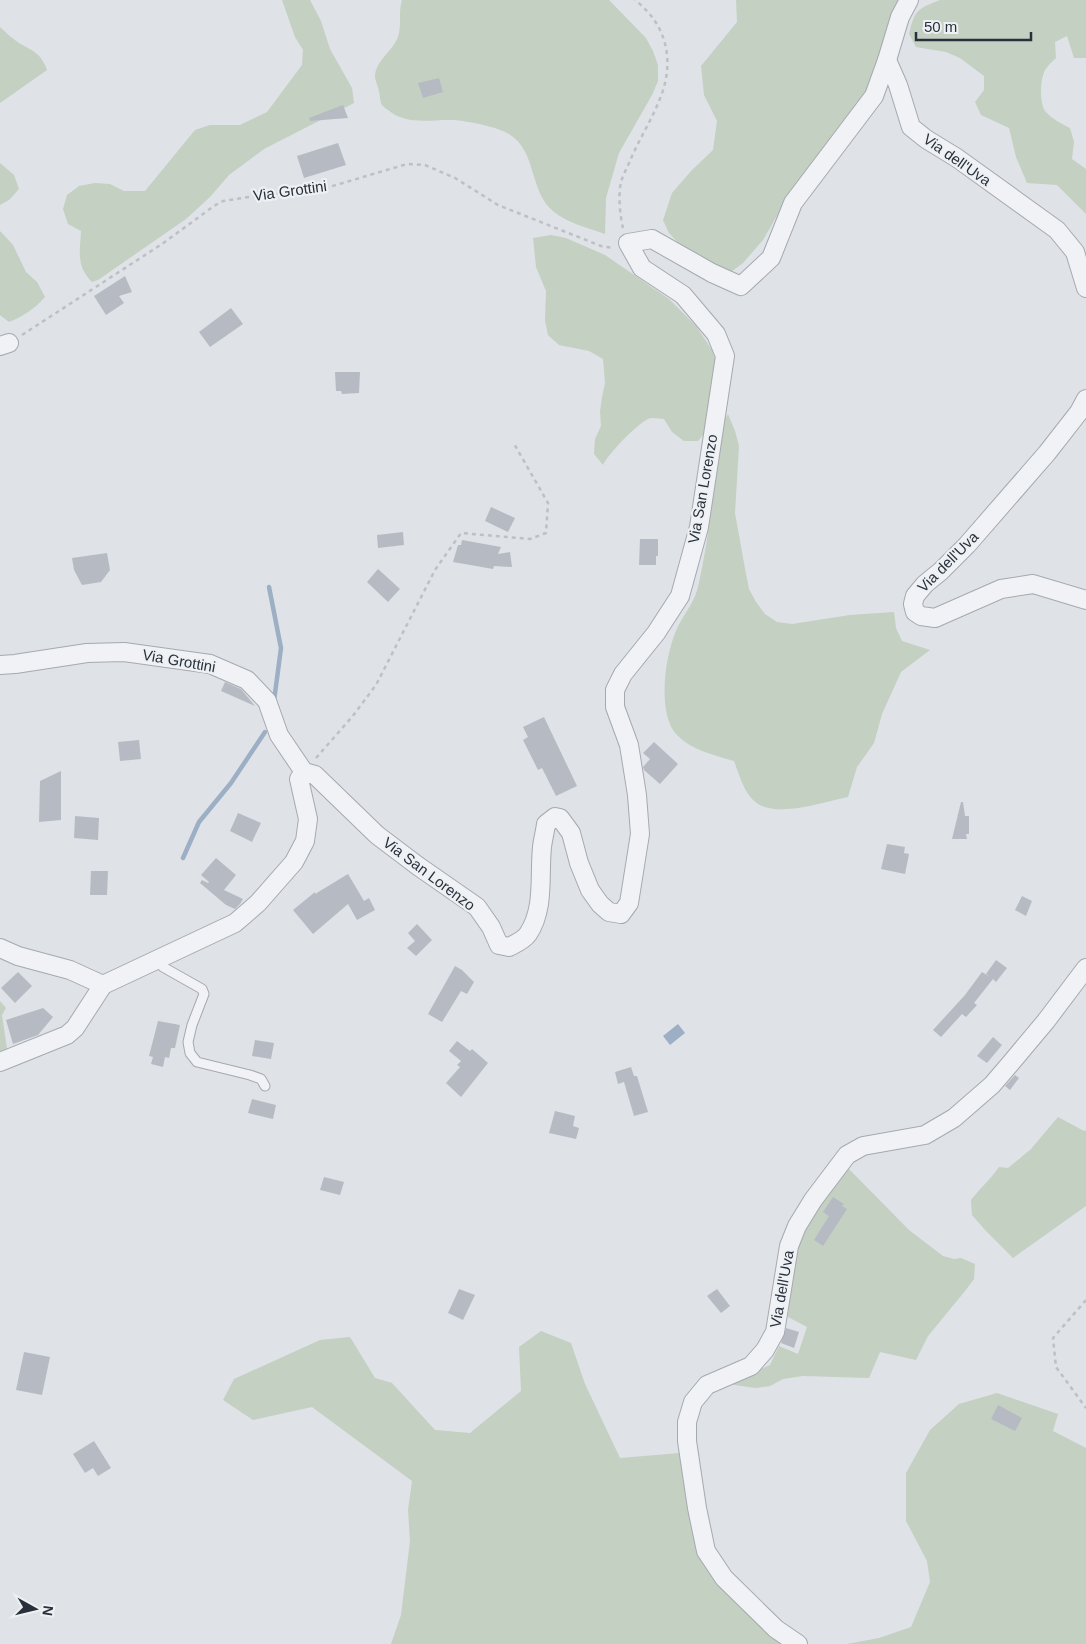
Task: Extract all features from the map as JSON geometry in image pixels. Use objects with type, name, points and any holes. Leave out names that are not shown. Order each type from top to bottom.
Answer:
[{"type":"street","points":[[630,247],[652,239],[712,273],[741,286],[771,258],[793,203],[874,96],[900,17],[909,0]]},
{"type":"street","name":"Via dell'Uva","points":[[887,60],[898,85],[911,127],[1056,230],[1075,252],[1086,288]]},
{"type":"street","name":"Via San Lorenzo","points":[[304,772],[315,775],[377,835],[477,907],[491,927],[500,945],[509,947],[518,943],[527,936],[534,923],[539,904],[542,847],[546,824],[555,817],[560,818],[571,833],[579,863],[590,890],[600,904],[609,912],[621,914],[629,904],[640,834],[637,796],[629,745],[615,706],[615,690],[622,674],[656,633],[680,596],[699,527],[725,356],[716,334],[683,295],[642,268],[630,247]]},
{"type":"street","name":"Via dell'Uva","points":[[1086,399],[1079,412],[1047,454],[966,545],[914,596],[914,604],[915,612],[921,616],[934,618],[1001,589],[1033,584],[1086,600]]},
{"type":"street","name":"Via Grottini","points":[[0,664],[15,664],[87,653],[124,652],[210,664],[247,680],[266,701],[279,735],[304,772]]},
{"type":"street","points":[[0,1062],[66,1035],[75,1028],[103,985],[235,924],[258,903],[294,862],[305,841],[308,819],[298,779],[304,772]]},
{"type":"street","points":[[0,948],[18,956],[70,970],[103,985]]},
{"type":"street","name":"Via dell'Uva","points":[[798,1644],[776,1629],[724,1578],[706,1550],[697,1508],[687,1441],[687,1422],[693,1402],[707,1385],[751,1366],[765,1350],[776,1332],[789,1246],[797,1226],[813,1200],[847,1154],[863,1146],[925,1135],[954,1118],[992,1084],[1010,1064],[1046,1021],[1086,968]]},
{"type":"lane","points":[[157,960],[164,967],[202,989],[204,994],[192,1025],[188,1042],[190,1053],[197,1062],[250,1075],[261,1080],[265,1086]]},
{"type":"path","points":[[630,247],[620,218],[621,182],[661,96],[666,81],[668,64],[666,45],[657,22],[636,0]]},
{"type":"path","name":"Via Grottini","points":[[5,345],[162,244],[223,201],[268,194],[319,190],[407,164],[424,165],[455,178],[498,205],[601,246],[630,247]]},
{"type":"path","points":[[304,772],[352,717],[376,684],[435,570],[461,533],[530,538],[546,533],[548,504],[513,442]]},
{"type":"path","points":[[1086,1300],[1053,1338],[1056,1368],[1086,1408]]},
{"type":"green space","points":[[282,0],[310,0],[321,21],[330,49],[352,88],[354,103],[264,149],[229,175],[210,197],[186,219],[98,280],[92,282],[81,264],[81,231],[68,224],[63,209],[67,195],[79,186],[95,183],[110,184],[124,191],[145,191],[195,130],[210,125],[240,125],[267,112],[302,65],[303,50],[295,37]]},
{"type":"green space","points":[[402,0],[609,0],[646,38],[658,65],[658,81],[619,153],[606,198],[605,234],[571,222],[553,211],[545,203],[524,150],[518,141],[504,131],[454,120],[411,120],[395,115],[382,105],[375,78],[376,70],[398,37]]},
{"type":"green space","points":[[736,0],[901,0],[864,99],[794,186],[763,240],[743,263],[731,272],[715,271],[690,256],[669,233],[663,220],[672,193],[713,150],[717,121],[704,95],[701,66],[737,22]]},
{"type":"green space","points":[[940,0],[1086,0],[1086,58],[1074,58],[1067,36],[1055,42],[1056,58],[1045,70],[1041,91],[1042,103],[1046,112],[1070,128],[1074,142],[1072,159],[1086,169],[1086,214],[1057,185],[1027,183],[1016,157],[1009,128],[981,115],[975,102],[984,90],[984,76],[960,58],[946,52],[916,47],[909,34],[915,15],[922,8]]},
{"type":"green space","points":[[0,27],[19,43],[36,53],[47,70],[0,103]]},
{"type":"green space","points":[[0,163],[14,175],[19,189],[9,200],[0,205]]},
{"type":"green space","points":[[0,231],[13,245],[26,272],[37,282],[45,297],[28,312],[9,322],[0,315]]},
{"type":"green space","points":[[551,235],[566,238],[605,255],[669,299],[696,326],[712,350],[717,364],[707,430],[698,441],[684,441],[672,432],[664,419],[651,418],[630,433],[603,465],[594,454],[595,439],[601,426],[600,412],[605,383],[603,359],[589,351],[559,345],[548,335],[545,320],[546,291],[536,267],[533,238]]},
{"type":"green space","points":[[728,414],[739,446],[735,513],[746,574],[749,589],[765,614],[777,622],[792,624],[850,615],[894,612],[896,628],[902,641],[930,650],[901,672],[882,714],[874,743],[857,767],[848,797],[799,808],[773,809],[762,806],[753,800],[747,792],[734,761],[703,751],[682,740],[670,724],[666,712],[666,669],[676,631],[694,599],[698,587],[709,527],[721,426]]},
{"type":"green space","points":[[0,1001],[6,1008],[2,1015],[7,1049],[0,1053]]},
{"type":"green space","points":[[1058,1117],[1084,1131],[1086,1130],[1086,1206],[1013,1258],[972,1215],[971,1200],[999,1167],[1008,1168],[1031,1149]]},
{"type":"green space","points":[[844,1164],[909,1230],[943,1256],[954,1259],[961,1258],[975,1264],[974,1279],[928,1336],[916,1360],[880,1352],[869,1378],[803,1376],[783,1379],[770,1386],[756,1388],[727,1384],[770,1365],[779,1346],[798,1354],[807,1327],[788,1317],[791,1280],[796,1253],[806,1224]]},
{"type":"green space","points":[[541,1331],[571,1343],[585,1384],[620,1458],[680,1453],[706,1563],[745,1612],[790,1644],[391,1644],[401,1615],[410,1541],[408,1510],[412,1481],[312,1407],[253,1420],[223,1400],[234,1379],[320,1340],[350,1337],[375,1378],[392,1383],[435,1430],[470,1433],[521,1391],[519,1347]]},
{"type":"green space","points":[[997,1393],[1058,1414],[1053,1431],[1086,1448],[1086,1644],[847,1644],[879,1638],[911,1627],[930,1582],[927,1561],[906,1521],[906,1473],[930,1430],[959,1404]]},
{"type":"water","points":[[678,1024],[685,1033],[670,1045],[663,1036]]},
{"type":"building","points":[[439,78],[443,92],[423,98],[418,83]]},
{"type":"building","points":[[343,105],[348,118],[310,121],[309,118]]},
{"type":"building","points":[[338,143],[346,165],[304,178],[297,156]]},
{"type":"building","points":[[125,276],[132,292],[119,296],[124,303],[106,315],[94,296]]},
{"type":"building","points":[[231,308],[243,324],[210,347],[199,332]]},
{"type":"building","points":[[335,372],[360,372],[359,393],[342,394],[341,391],[336,391]]},
{"type":"building","points":[[491,507],[515,518],[508,532],[485,521]]},
{"type":"building","points":[[403,532],[404,545],[378,548],[377,535]]},
{"type":"building","points":[[640,539],[658,539],[656,565],[639,565]]},
{"type":"building","points":[[462,540],[501,547],[498,554],[510,552],[512,567],[494,566],[493,569],[453,562],[458,545],[461,545]]},
{"type":"building","points":[[107,553],[110,570],[101,582],[82,585],[74,570],[72,558]]},
{"type":"building","points":[[378,569],[400,589],[388,602],[367,582]]},
{"type":"building","points":[[225,682],[241,689],[255,706],[221,691]]},
{"type":"building","points":[[544,717],[577,786],[556,796],[542,768],[538,770],[523,740],[528,737],[523,727]]},
{"type":"building","points":[[139,740],[141,759],[120,761],[118,742]]},
{"type":"building","points":[[654,742],[678,764],[660,784],[643,767],[650,759],[643,753]]},
{"type":"building","points":[[61,771],[61,820],[39,822],[40,781]]},
{"type":"building","points":[[961,802],[963,802],[965,816],[969,816],[969,834],[966,834],[967,839],[952,839]]},
{"type":"building","points":[[238,813],[261,823],[252,842],[230,831]]},
{"type":"building","points":[[75,816],[99,818],[98,840],[74,838]]},
{"type":"building","points":[[887,844],[905,847],[904,853],[909,854],[905,874],[881,869]]},
{"type":"building","points":[[216,858],[236,875],[224,890],[243,899],[235,909],[226,905],[200,883],[202,880],[209,882],[201,875]]},
{"type":"building","points":[[91,871],[108,871],[107,895],[90,895]]},
{"type":"building","points":[[348,874],[364,901],[369,898],[375,910],[357,920],[348,904],[313,934],[293,910],[315,892],[315,894]]},
{"type":"building","points":[[1022,896],[1032,901],[1026,916],[1015,910]]},
{"type":"building","points":[[417,924],[432,940],[416,956],[407,948],[415,941],[408,933]]},
{"type":"building","points":[[996,960],[1007,968],[996,982],[993,979],[974,1003],[977,1005],[966,1017],[962,1014],[941,1037],[933,1030],[965,995],[982,972],[990,977],[986,974]]},
{"type":"building","points":[[455,966],[474,982],[467,994],[461,991],[442,1022],[428,1014]]},
{"type":"building","points":[[18,972],[32,986],[15,1003],[1,988]]},
{"type":"building","points":[[43,1008],[53,1017],[38,1035],[13,1044],[6,1020]]},
{"type":"building","points":[[158,1021],[180,1025],[175,1048],[171,1048],[169,1058],[165,1057],[163,1067],[151,1064],[153,1057],[149,1056]]},
{"type":"building","points":[[993,1037],[1002,1045],[987,1063],[977,1056]]},
{"type":"building","points":[[255,1040],[274,1043],[271,1059],[252,1056]]},
{"type":"building","points":[[457,1041],[470,1051],[472,1049],[488,1063],[461,1097],[446,1083],[460,1067],[457,1065],[461,1061],[449,1051]]},
{"type":"building","points":[[631,1067],[634,1076],[637,1076],[648,1112],[634,1116],[624,1082],[618,1084],[615,1072]]},
{"type":"building","points":[[1015,1075],[1019,1078],[1010,1090],[1005,1086]]},
{"type":"building","points":[[252,1099],[276,1105],[273,1119],[248,1113]]},
{"type":"building","points":[[555,1111],[575,1116],[573,1126],[579,1128],[576,1139],[549,1133]]},
{"type":"building","points":[[324,1177],[344,1182],[340,1195],[320,1190]]},
{"type":"building","points":[[833,1197],[844,1204],[842,1206],[847,1209],[823,1246],[814,1240],[829,1216],[823,1212]]},
{"type":"building","points":[[459,1289],[475,1295],[463,1320],[448,1313]]},
{"type":"building","points":[[717,1289],[730,1306],[721,1313],[707,1296]]},
{"type":"building","points":[[786,1328],[799,1332],[794,1348],[781,1343]]},
{"type":"building","points":[[24,1352],[50,1357],[42,1395],[16,1390]]},
{"type":"building","points":[[998,1405],[1022,1418],[1015,1431],[991,1419]]},
{"type":"building","points":[[94,1441],[111,1468],[98,1476],[93,1468],[85,1473],[73,1454]]},
{"type":"waterway","points":[[269,587],[281,648],[274,701]]},
{"type":"waterway","points":[[183,858],[199,822],[231,783],[265,732]]}]
